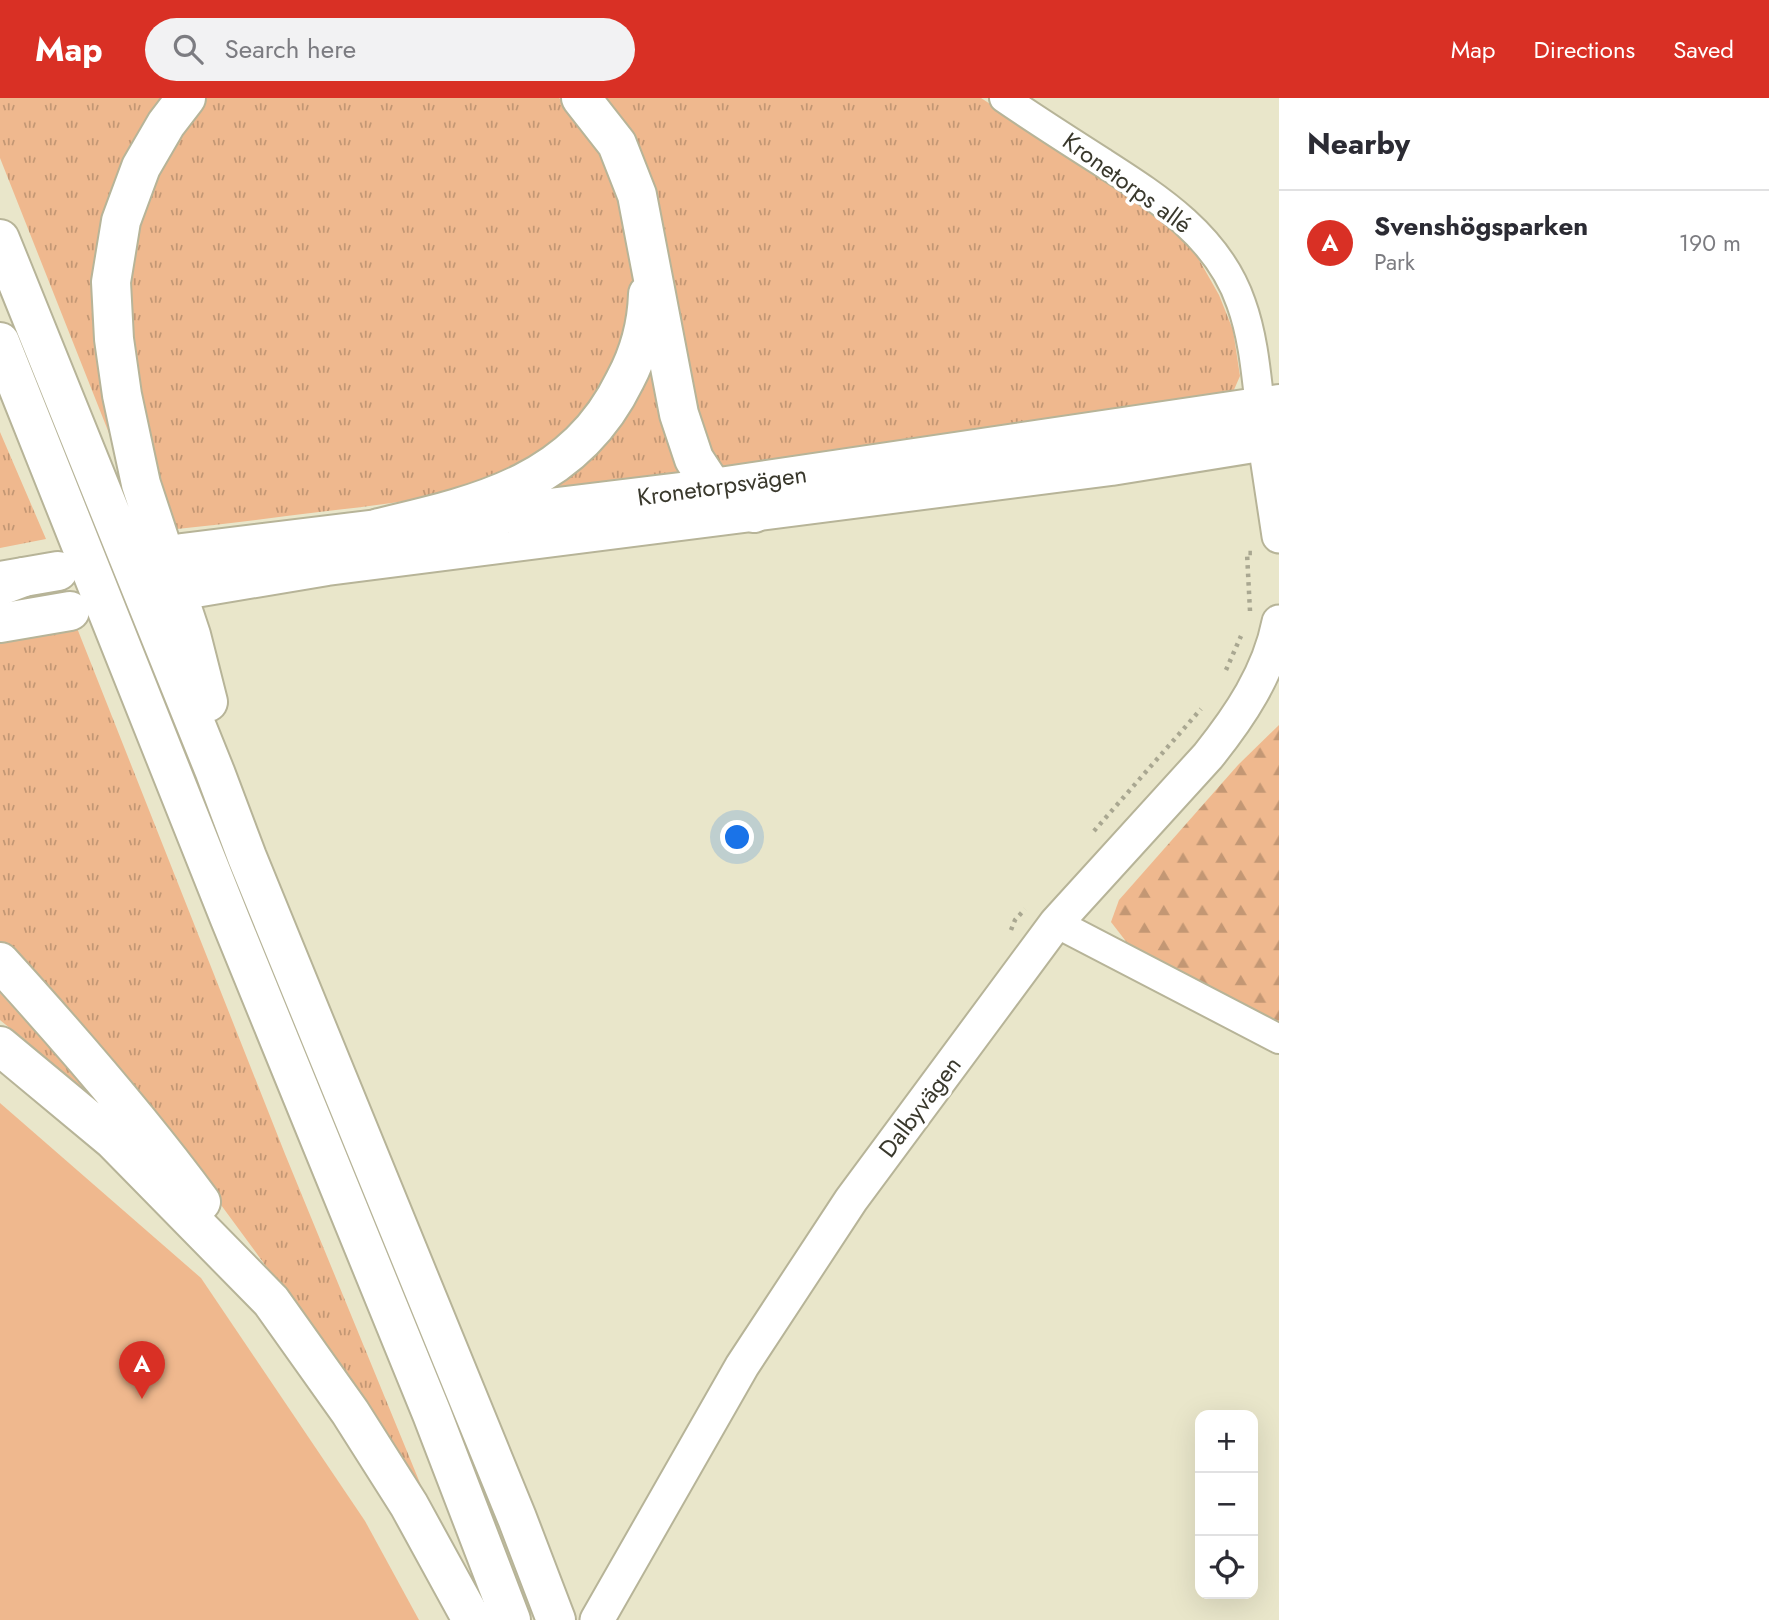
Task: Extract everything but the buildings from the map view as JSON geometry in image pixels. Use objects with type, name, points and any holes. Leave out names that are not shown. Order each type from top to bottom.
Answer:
[{"type":"main road","points":[[186,98],[166,124],[141,167],[121,221],[111,282],[114,339],[122,395],[141,484],[191,635],[247,857]]},
{"type":"main road","points":[[581,98],[617,144],[637,195],[679,414],[694,459],[713,488],[754,513]]},
{"type":"main road","points":[[0,239],[556,1620]]},
{"type":"main road","points":[[379,528],[496,496],[542,474],[582,444],[613,406],[635,362],[647,320],[648,257]]},
{"type":"main road","points":[[0,342],[230,919],[427,1401],[511,1620]]},
{"type":"main road","name":"Kronetorpsvägen","points":[[182,553],[1270,423]]},
{"type":"main road","name":"Kronetorpsvägen","points":[[195,588],[327,566],[1111,466],[1270,423]]},
{"type":"main road","points":[[0,623],[70,611]]},
{"type":"main road","points":[[0,962],[83,1053],[153,1137],[271,1301],[349,1412],[409,1505],[472,1620]]},
{"type":"main road","points":[[0,1046],[113,1140],[271,1301]]},
{"type":"street","name":"Kronetorps allé","points":[[1004,98],[1154,196],[1195,229],[1217,257],[1241,300],[1270,423]]},
{"type":"street","points":[[1270,423],[1279,536]]},
{"type":"street","name":"Dalbyvägen","points":[[597,1620],[742,1366],[851,1200],[1056,923],[1208,756],[1231,727],[1263,672],[1275,643],[1279,622]]},
{"type":"street","points":[[1056,923],[1279,1039]]},
{"type":"green space","points":[[0,98],[165,98],[132,146],[118,456],[0,158]]},
{"type":"green space","points":[[203,98],[559,98],[591,136],[615,181],[624,205],[633,254],[632,294],[624,334],[608,371],[577,424],[533,458],[505,473],[445,493],[382,504],[177,529],[142,424],[128,345],[128,263],[150,176]]},
{"type":"green space","points":[[602,98],[981,98],[1130,196],[1193,249],[1219,295],[1233,330],[1240,376],[1233,392],[727,471],[710,458]]},
{"type":"green space","points":[[651,355],[686,481],[525,499]]},
{"type":"green space","points":[[0,432],[46,539],[0,548]]},
{"type":"green space","points":[[77,628],[285,1154],[429,1505],[279,1285],[174,1143],[60,1006],[0,941],[0,641]]},
{"type":"green space","points":[[1279,725],[1279,1024],[1128,944],[1111,922],[1119,900],[1238,765]]},
{"type":"green space","points":[[0,993],[97,1100],[0,1020]]},
{"type":"green space","points":[[0,1103],[201,1278],[365,1521],[419,1620],[0,1620]]},
{"type":"place","name":"Svenshögsparken","points":[[142,1399]]}]
